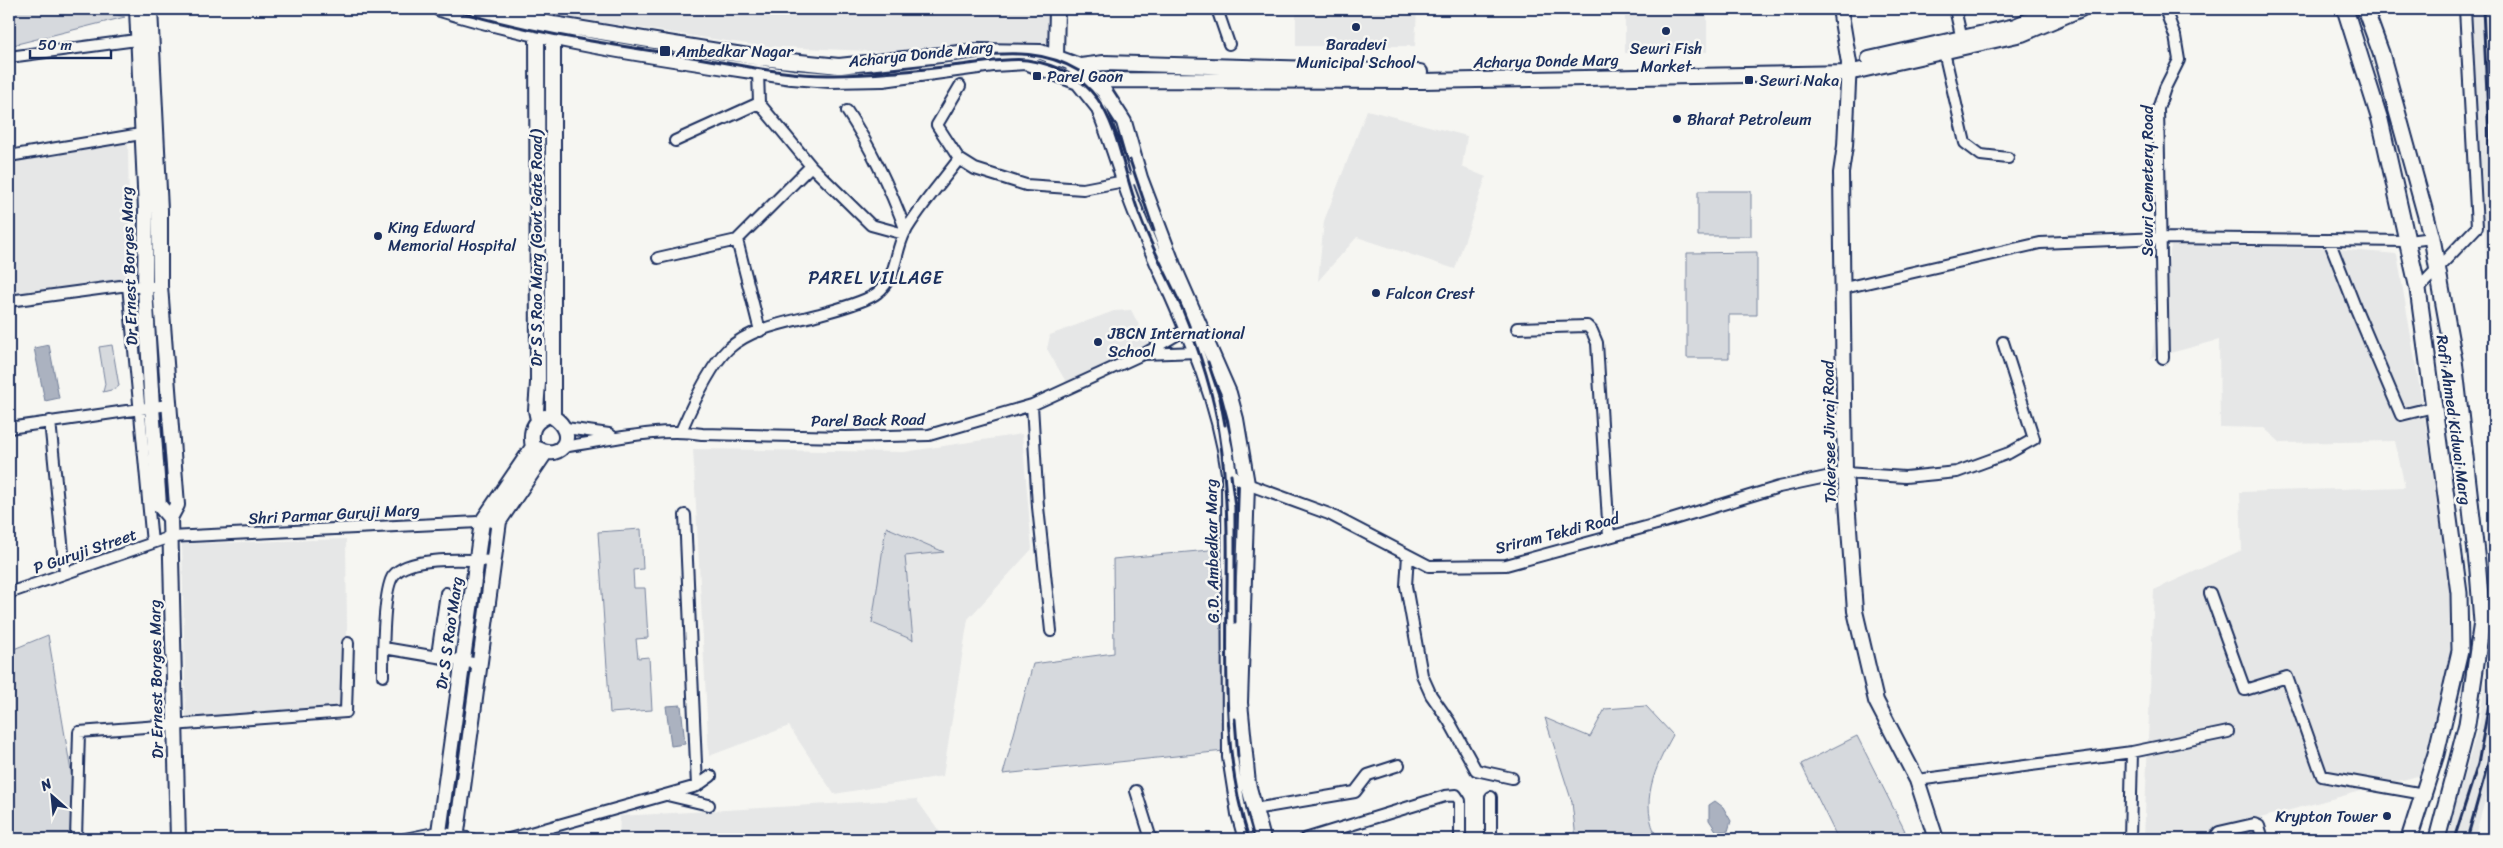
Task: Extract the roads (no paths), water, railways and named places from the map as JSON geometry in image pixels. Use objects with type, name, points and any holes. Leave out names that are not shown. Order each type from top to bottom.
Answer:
[{"type":"main road","name":"Rafi Ahmed Kidwai Marg","points":[[2345,9],[2380,120],[2418,290],[2459,593],[2460,651],[2424,794],[2409,839]]},
{"type":"main road","name":"Rafi Ahmed Kidwai Marg","points":[[2365,9],[2381,53],[2432,238],[2454,360],[2474,526],[2482,622],[2467,724],[2437,839]]},
{"type":"main road","points":[[2434,407],[2458,400]]},
{"type":"main road","points":[[2444,718],[2467,724]]},
{"type":"street","name":"Dr Ernest Borges Marg","points":[[145,9],[140,104],[146,210],[145,407],[159,505],[170,518]]},
{"type":"street","name":"Acharya Donde Marg","points":[[440,9],[501,27],[553,38],[648,47],[728,60],[839,66],[944,54],[1025,51],[1056,56],[1077,65],[1170,64],[1416,72],[1710,71]]},
{"type":"street","name":"Acharya Donde Marg","points":[[486,9],[648,47]]},
{"type":"street","points":[[1057,9],[1054,72],[1077,65]]},
{"type":"street","points":[[1217,9],[1229,44]]},
{"type":"street","name":"Tokersee Jivraj Road","points":[[1840,9],[1848,68],[1845,146],[1841,173],[1845,472],[1857,620],[1876,701],[1917,780],[1936,839]]},
{"type":"street","points":[[1955,9],[1963,42]]},
{"type":"street","name":"Acharya Donde Marg","points":[[1848,68],[1963,42],[2015,26],[2056,9]]},
{"type":"street","name":"Acharya Donde Marg","points":[[728,60],[758,72],[830,80],[882,79],[1026,62],[1085,81],[1422,81],[1848,68],[1944,52],[1963,42],[2022,34],[2081,9]]},
{"type":"street","name":"Sewri Cemetery Road","points":[[2163,358],[2158,109],[2165,88],[2179,60],[2175,36],[2165,9]]},
{"type":"street","points":[[2418,290],[2477,227],[2464,9]]},
{"type":"street","points":[[537,20],[538,383],[536,410],[538,420]]},
{"type":"street","name":"Dr S S Rao Marg (Govt Gate Road)","points":[[553,24],[553,417]]},
{"type":"street","points":[[9,57],[144,39]]},
{"type":"street","name":"Dr Ernest Borges Marg","points":[[144,39],[155,102],[160,210],[160,286],[177,505],[170,518],[170,537],[178,839]]},
{"type":"street","points":[[1944,52],[1965,143],[1981,155],[2008,158]]},
{"type":"street","points":[[944,54],[946,70]]},
{"type":"street","name":"Acharya Donde Marg","points":[[1077,65],[1098,107],[1136,212],[1167,269]]},
{"type":"street","points":[[758,72],[759,102],[811,166],[871,225],[905,233]]},
{"type":"street","points":[[1085,81],[1104,91],[1124,122],[1167,269],[1193,326],[1229,393],[1236,419],[1247,484],[1240,703],[1235,727],[1263,839]]},
{"type":"street","points":[[960,86],[937,125],[959,159],[975,169],[1026,185],[1083,189],[1140,178]]},
{"type":"street","points":[[140,104],[155,102]]},
{"type":"street","points":[[675,141],[759,102]]},
{"type":"street","points":[[847,111],[868,143],[885,176],[905,233]]},
{"type":"street","points":[[9,156],[141,134]]},
{"type":"street","points":[[681,431],[700,390],[728,349],[760,331],[826,313],[876,294],[889,279],[897,263],[898,250],[905,233],[959,159]]},
{"type":"street","points":[[658,258],[738,240],[811,166]]},
{"type":"street","points":[[146,210],[160,210]]},
{"type":"street","points":[[1844,288],[2040,244],[2161,238],[2329,240],[2408,240],[2432,238]]},
{"type":"street","points":[[738,240],[760,331]]},
{"type":"street","points":[[2329,240],[2401,415],[2434,407]]},
{"type":"street","points":[[9,301],[128,285],[145,288],[160,286]]},
{"type":"street","points":[[128,285],[145,407],[152,543]]},
{"type":"street","points":[[1143,354],[1193,326]]},
{"type":"street","name":"G.D. Ambedkar Marg","points":[[1193,326],[1198,352],[1215,401],[1229,473],[1235,727],[1230,757],[1238,814],[1246,839]]},
{"type":"street","points":[[1517,328],[1587,326],[1592,331],[1597,343],[1609,537]]},
{"type":"street","name":"Sriram Tekdi Road","points":[[1229,473],[1247,484],[1328,514],[1429,566],[1506,565],[1779,487],[1845,472],[1905,477],[1957,472],[2009,453],[2034,439],[2003,342]]},
{"type":"street","name":"Parel Back Road","points":[[562,447],[614,438],[681,431],[702,434],[846,437],[929,435],[1032,405],[1143,354],[1198,352]]},
{"type":"street","points":[[9,428],[168,405]]},
{"type":"street","points":[[1032,405],[1038,507],[1051,631]]},
{"type":"street","points":[[545,417],[553,417],[566,428],[567,435],[562,447],[554,453],[539,450],[531,436],[533,427],[538,420],[545,417]]},
{"type":"street","points":[[50,421],[65,573]]},
{"type":"street","name":"Parel Back Road","points":[[566,428],[609,434],[614,438]]},
{"type":"street","points":[[457,837],[499,521],[539,450]]},
{"type":"street","name":"Dr S S Rao Marg","points":[[438,836],[482,522],[539,450]]},
{"type":"street","points":[[685,515],[697,786]]},
{"type":"street","name":"Shri Parmar Guruji Marg","points":[[170,537],[499,521]]},
{"type":"street","name":"P Guruji Street","points":[[9,593],[170,537]]},
{"type":"street","points":[[1408,555],[1406,586],[1422,675],[1431,695],[1449,721],[1476,770],[1512,778]]},
{"type":"street","points":[[383,676],[388,596],[392,576],[405,566],[446,560],[494,560]]},
{"type":"street","points":[[437,656],[446,593]]},
{"type":"street","points":[[2210,593],[2245,690],[2287,677],[2322,776],[2424,794]]},
{"type":"street","points":[[76,839],[79,732],[346,712],[348,643]]},
{"type":"street","points":[[384,648],[479,664]]},
{"type":"street","points":[[1917,780],[2132,752],[2228,732]]},
{"type":"street","points":[[2130,839],[2132,752]]},
{"type":"street","points":[[1254,809],[1355,792],[1368,775],[1399,766]]},
{"type":"street","points":[[509,839],[697,786],[711,776]]},
{"type":"street","points":[[1136,791],[1151,839]]},
{"type":"street","points":[[666,795],[709,805]]},
{"type":"street","points":[[1305,839],[1444,796],[1456,795],[1460,801],[1460,839]]},
{"type":"street","points":[[1491,797],[1491,839]]},
{"type":"street","points":[[2214,839],[2219,832],[2254,824],[2259,826],[2263,839]]},
{"type":"street","points":[[405,839],[438,836],[472,839]]},
{"type":"railway","points":[[451,9],[481,18],[573,38],[799,74],[867,74],[998,60],[1027,60],[1057,68],[1080,80],[1096,97],[1108,117],[1140,216],[1194,338],[1209,385],[1216,416],[1225,483],[1227,534],[1226,637],[1230,739],[1237,789],[1249,839]]},
{"type":"railway","points":[[2483,9],[2494,242]]},
{"type":"railway","points":[[2492,9],[2494,48]]},
{"type":"railway","points":[[975,56],[1028,54],[1067,64],[1079,71]]},
{"type":"railway","points":[[1130,160],[1154,231]]},
{"type":"railway","points":[[1208,362],[1220,398],[1225,425]]},
{"type":"railway","points":[[1231,475],[1235,507],[1235,622]]},
{"type":"railway","points":[[2454,839],[2478,764],[2494,677]]},
{"type":"railway","points":[[1235,719],[1238,757]]},
{"type":"railway","points":[[2467,839],[2494,742]]},
{"type":"place","name":"Baradevi Municipal School","points":[[1356,27]]},
{"type":"place","name":"Sewri Fish Market","points":[[1666,31]]},
{"type":"place","name":"Ambedkar Nagar","points":[[665,51]]},
{"type":"place","name":"Parel Gaon","points":[[1037,76]]},
{"type":"place","name":"Sewri Naka","points":[[1749,80]]},
{"type":"place","name":"Bharat Petroleum","points":[[1677,119]]},
{"type":"place","name":"King Edward Memorial Hospital","points":[[378,236]]},
{"type":"place","name":"Falcon Crest","points":[[1376,293]]},
{"type":"place","name":"JBCN International School","points":[[1098,342]]},
{"type":"place","name":"Krypton Tower","points":[[2387,816]]},
{"type":"district","name":"PAREL VILLAGE","points":[[876,278]]}]
